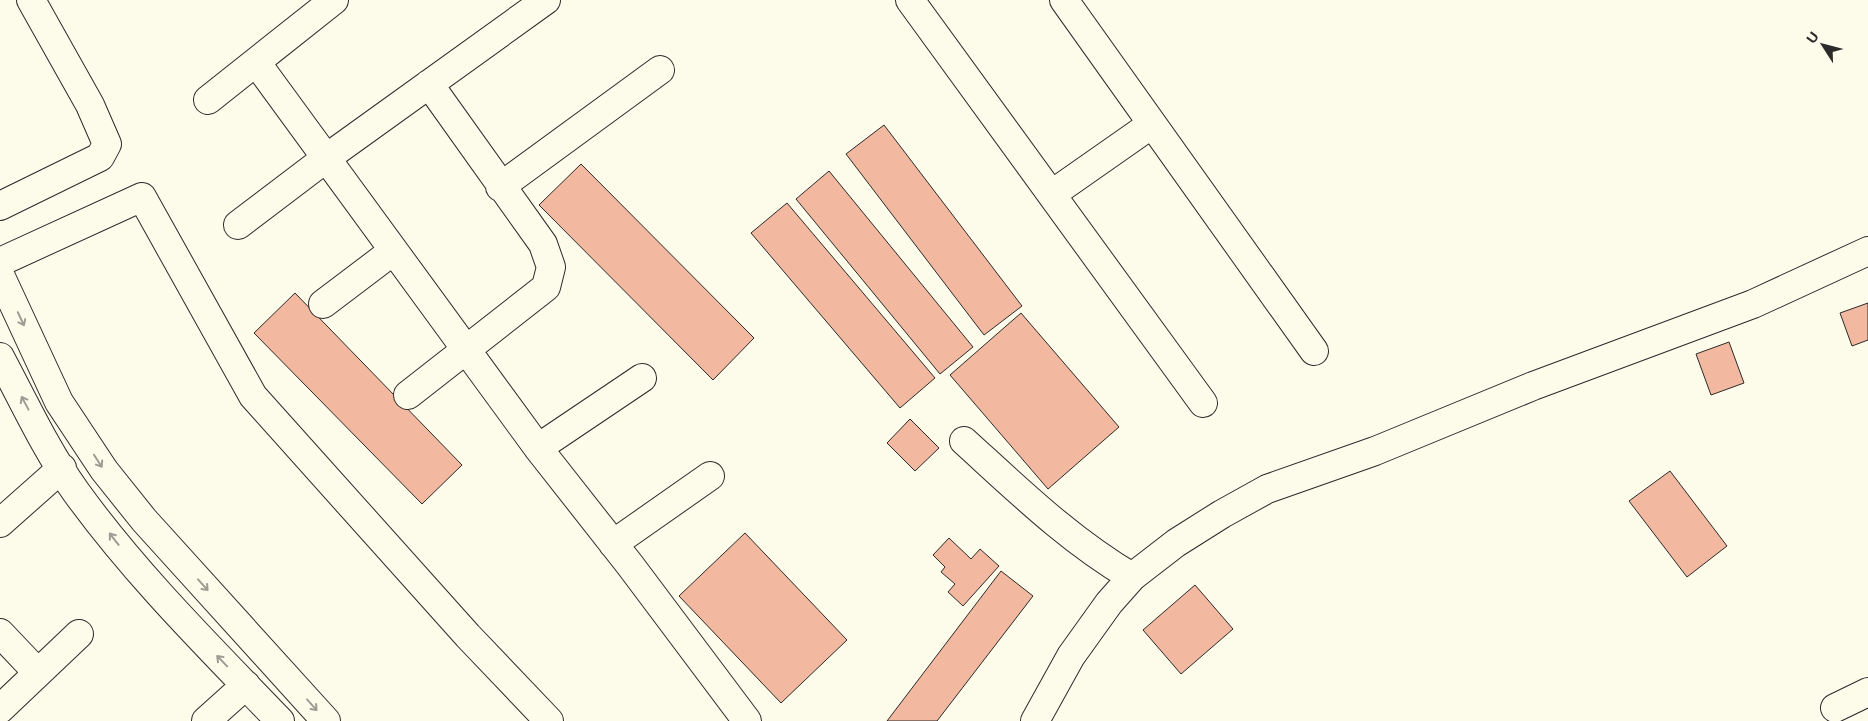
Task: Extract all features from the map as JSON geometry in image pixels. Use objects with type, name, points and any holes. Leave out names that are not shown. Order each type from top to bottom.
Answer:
[{"type":"street","points":[[0,206],[100,157],[107,144],[90,105],[31,0]]},
{"type":"street","points":[[208,100],[334,0]]},
{"type":"street","points":[[238,225],[325,159],[546,0]]},
{"type":"street","points":[[910,0],[1203,403]]},
{"type":"street","points":[[1064,0],[1314,351]]},
{"type":"street","points":[[256,62],[325,159],[538,448],[747,721]]},
{"type":"street","points":[[500,187],[660,70]]},
{"type":"street","points":[[408,395],[546,287],[551,267],[543,244],[500,187],[429,84]]},
{"type":"street","points":[[1052,194],[1152,124]]},
{"type":"street","points":[[0,262],[142,197],[253,396],[468,636],[549,721]]},
{"type":"street","points":[[323,304],[393,251]]},
{"type":"street","points":[[1035,721],[1071,656],[1109,603],[1132,577],[1176,543],[1222,514],[1267,489],[1375,450],[1533,386],[1753,304],[1868,251]]},
{"type":"street","points":[[0,274],[59,402],[104,470],[144,520],[326,721]]},
{"type":"street","points":[[0,357],[75,491],[128,558],[177,614],[280,721]]},
{"type":"street","points":[[538,448],[642,378]]},
{"type":"street","points":[[964,441],[1056,526],[1100,558],[1132,577]]},
{"type":"street","points":[[0,523],[62,468]]},
{"type":"street","points":[[613,544],[710,476]]},
{"type":"street","points":[[0,633],[38,673]]},
{"type":"street","points":[[0,709],[80,634]]},
{"type":"street","points":[[206,721],[246,685]]},
{"type":"street","points":[[1835,708],[1868,692]]},
{"type":"building","points":[[884,125],[1022,306],[984,335],[846,154]]},
{"type":"building","points":[[581,164],[754,338],[713,380],[539,205]]},
{"type":"building","points":[[829,171],[973,347],[940,374],[796,199]]},
{"type":"building","points":[[787,203],[935,378],[900,408],[751,233]]},
{"type":"building","points":[[295,293],[462,465],[422,504],[254,333]]},
{"type":"building","points":[[1868,303],[1868,340],[1852,346],[1840,313]]},
{"type":"building","points":[[1021,313],[1119,427],[1048,489],[950,375]]},
{"type":"building","points":[[1729,342],[1744,383],[1711,395],[1696,354]]},
{"type":"building","points":[[910,419],[939,448],[915,471],[887,443]]},
{"type":"building","points":[[1670,471],[1727,546],[1687,577],[1629,501]]},
{"type":"building","points":[[745,533],[847,640],[781,703],[679,596]]},
{"type":"building","points":[[949,538],[971,559],[980,549],[999,566],[963,606],[948,592],[955,584],[941,572],[945,567],[933,555]]},
{"type":"building","points":[[1001,571],[1033,596],[937,721],[887,721]]},
{"type":"building","points":[[1195,585],[1233,629],[1181,674],[1143,630]]}]
